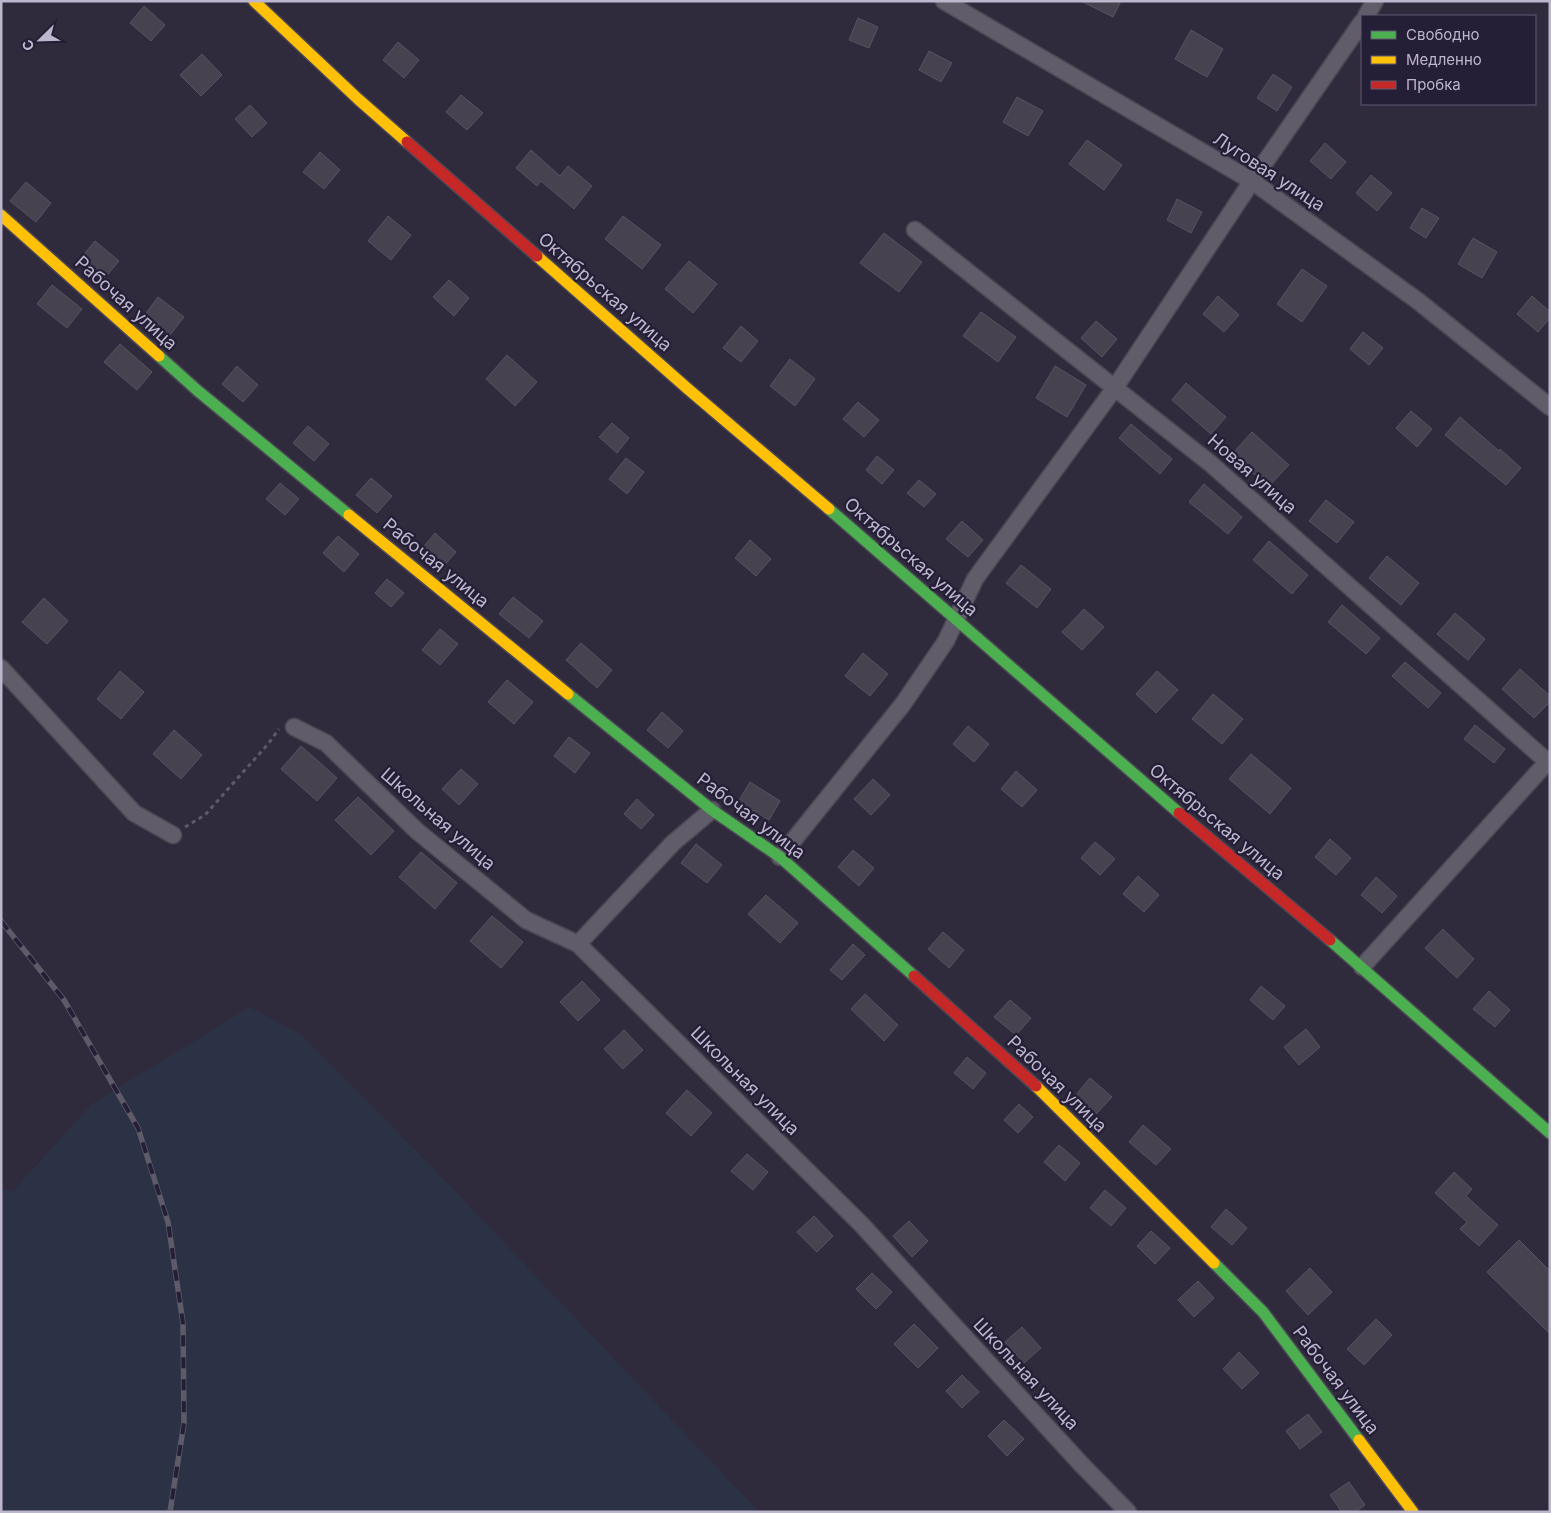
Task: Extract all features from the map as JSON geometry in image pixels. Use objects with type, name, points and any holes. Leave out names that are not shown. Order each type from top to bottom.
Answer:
[{"type":"street","name":"Октябрьская улица","points":[[254,1],[365,106],[688,389],[957,619],[1127,769],[1362,967],[1550,1133]]},
{"type":"street","name":"Луговая улица","points":[[944,1],[1252,181],[1418,301],[1550,407]]},
{"type":"street","points":[[1367,15],[1374,1]]},
{"type":"street","points":[[780,857],[904,704],[946,641],[975,579],[1114,389],[1252,181],[1361,23]]},
{"type":"street","name":"Рабочая улица","points":[[1,215],[198,391],[658,768],[712,810],[780,857],[1028,1078],[1263,1312],[1413,1512]]},
{"type":"street","name":"Новая улица","points":[[915,230],[1114,389],[1212,464],[1549,762]]},
{"type":"street","points":[[1,668],[134,813],[173,835]]},
{"type":"street","name":"Школьная улица","points":[[294,726],[326,743],[417,831],[526,920],[578,944],[860,1224],[1081,1464],[1128,1512]]},
{"type":"street","points":[[1362,967],[1549,762]]},
{"type":"street","points":[[578,944],[673,843],[712,810]]},
{"type":"path","points":[[173,835],[204,815],[268,744],[278,729],[294,726]]},
{"type":"shaded area","points":[[250,1007],[300,1034],[436,1171],[759,1512],[1,1512],[1,1189],[13,1191],[92,1104]]},
{"type":"building","points":[[1081,1],[1121,1],[1113,17]]},
{"type":"building","points":[[144,6],[165,25],[151,41],[130,23]]},
{"type":"building","points":[[858,18],[878,27],[869,48],[849,40]]},
{"type":"building","points":[[1191,30],[1223,49],[1207,77],[1175,59]]},
{"type":"building","points":[[398,42],[419,60],[404,78],[383,60]]},
{"type":"building","points":[[929,51],[952,63],[941,82],[919,70]]},
{"type":"building","points":[[202,54],[222,75],[201,96],[180,75]]},
{"type":"building","points":[[1273,74],[1292,87],[1277,111],[1257,98]]},
{"type":"building","points":[[461,95],[483,113],[467,130],[446,112]]},
{"type":"building","points":[[1017,97],[1043,111],[1028,136],[1003,122]]},
{"type":"building","points":[[250,105],[267,123],[252,137],[235,119]]},
{"type":"building","points":[[1087,140],[1122,165],[1104,190],[1069,164]]},
{"type":"building","points":[[1325,143],[1346,162],[1331,179],[1310,161]]},
{"type":"building","points":[[531,150],[560,176],[568,166],[592,186],[574,209],[541,181],[537,186],[516,168]]},
{"type":"building","points":[[320,152],[340,170],[324,189],[303,172]]},
{"type":"building","points":[[1371,175],[1392,193],[1377,211],[1356,193]]},
{"type":"building","points":[[26,182],[51,203],[36,222],[10,201]]},
{"type":"building","points":[[1177,199],[1202,212],[1191,233],[1167,220]]},
{"type":"building","points":[[1422,208],[1439,218],[1426,238],[1410,228]]},
{"type":"building","points":[[388,216],[411,235],[391,260],[368,241]]},
{"type":"building","points":[[623,216],[661,245],[642,269],[605,239]]},
{"type":"building","points":[[884,233],[922,262],[899,292],[860,263]]},
{"type":"building","points":[[1473,238],[1497,252],[1482,278],[1458,264]]},
{"type":"building","points":[[95,241],[119,261],[103,280],[79,260]]},
{"type":"building","points":[[689,261],[717,284],[693,313],[665,289]]},
{"type":"building","points":[[1302,269],[1327,286],[1302,322],[1277,304]]},
{"type":"building","points":[[449,280],[469,298],[454,316],[433,297]]},
{"type":"building","points":[[52,285],[82,309],[67,328],[37,304]]},
{"type":"building","points":[[1218,296],[1239,315],[1224,332],[1203,314]]},
{"type":"building","points":[[1532,296],[1550,312],[1550,318],[1538,332],[1517,314]]},
{"type":"building","points":[[158,297],[184,317],[170,335],[144,316]]},
{"type":"building","points":[[981,312],[1016,337],[998,362],[963,336]]},
{"type":"building","points":[[1096,321],[1117,339],[1102,357],[1081,338]]},
{"type":"building","points":[[741,326],[758,341],[741,362],[723,348]]},
{"type":"building","points":[[1363,332],[1383,348],[1369,365],[1350,349]]},
{"type":"building","points":[[120,344],[152,372],[137,390],[104,362]]},
{"type":"building","points":[[507,355],[537,382],[515,406],[486,379]]},
{"type":"building","points":[[790,359],[815,379],[795,406],[770,386]]},
{"type":"building","points":[[237,366],[258,385],[243,402],[222,384]]},
{"type":"building","points":[[1055,366],[1086,385],[1067,417],[1036,398]]},
{"type":"building","points":[[1186,383],[1226,417],[1211,434],[1172,400]]},
{"type":"building","points":[[858,402],[879,420],[864,437],[843,419]]},
{"type":"building","points":[[1411,411],[1432,429],[1417,447],[1396,428]]},
{"type":"building","points":[[1460,417],[1521,468],[1506,485],[1445,435]]},
{"type":"building","points":[[612,423],[629,438],[617,453],[599,437]]},
{"type":"building","points":[[1131,424],[1172,459],[1160,474],[1119,438]]},
{"type":"building","points":[[308,426],[329,444],[314,461],[293,443]]},
{"type":"building","points":[[1252,432],[1289,465],[1268,487],[1232,454]]},
{"type":"building","points":[[877,456],[894,470],[882,484],[866,470]]},
{"type":"building","points":[[626,458],[644,472],[627,494],[609,479]]},
{"type":"building","points":[[371,478],[392,496],[377,513],[356,495]]},
{"type":"building","points":[[919,480],[936,494],[924,507],[907,493]]},
{"type":"building","points":[[280,483],[299,499],[285,515],[266,499]]},
{"type":"building","points":[[1204,484],[1242,517],[1228,534],[1189,502]]},
{"type":"building","points":[[1326,500],[1354,522],[1337,543],[1309,521]]},
{"type":"building","points":[[962,521],[983,540],[968,557],[946,539]]},
{"type":"building","points":[[435,533],[456,552],[441,569],[420,551]]},
{"type":"building","points":[[338,536],[359,554],[344,572],[323,553]]},
{"type":"building","points":[[750,540],[771,559],[756,576],[735,558]]},
{"type":"building","points":[[1269,541],[1308,575],[1292,594],[1253,560]]},
{"type":"building","points":[[1387,556],[1419,583],[1401,605],[1369,578]]},
{"type":"building","points":[[1021,565],[1051,589],[1037,608],[1006,583]]},
{"type":"building","points":[[387,579],[404,593],[391,607],[375,593]]},
{"type":"building","points":[[513,597],[543,621],[529,638],[499,614]]},
{"type":"building","points":[[44,598],[68,621],[47,644],[22,622]]},
{"type":"building","points":[[1342,605],[1380,638],[1366,654],[1328,622]]},
{"type":"building","points":[[1084,609],[1104,627],[1082,650],[1062,632]]},
{"type":"building","points":[[1455,613],[1485,639],[1468,660],[1437,634]]},
{"type":"building","points":[[440,629],[458,644],[440,665],[422,650]]},
{"type":"building","points":[[581,643],[612,670],[597,688],[566,660]]},
{"type":"building","points":[[863,653],[888,674],[870,696],[845,676]]},
{"type":"building","points":[[1405,662],[1441,693],[1428,708],[1392,676]]},
{"type":"building","points":[[1520,669],[1550,696],[1550,702],[1534,718],[1502,689]]},
{"type":"building","points":[[120,671],[144,692],[121,719],[97,699]]},
{"type":"building","points":[[1157,671],[1178,690],[1156,713],[1136,694]]},
{"type":"building","points":[[507,680],[533,702],[514,724],[488,702]]},
{"type":"building","points":[[1213,694],[1243,719],[1222,744],[1192,719]]},
{"type":"building","points":[[662,712],[683,731],[668,748],[647,730]]},
{"type":"building","points":[[1475,725],[1505,749],[1494,763],[1464,739]]},
{"type":"building","points":[[968,726],[989,744],[974,762],[953,744]]},
{"type":"building","points":[[174,730],[202,755],[181,779],[153,754]]},
{"type":"building","points":[[569,737],[590,753],[575,773],[554,756]]},
{"type":"building","points":[[301,746],[337,778],[317,801],[281,769]]},
{"type":"building","points":[[1251,754],[1291,788],[1270,814],[1229,779]]},
{"type":"building","points":[[461,769],[478,784],[459,805],[442,789]]},
{"type":"building","points":[[1016,771],[1037,790],[1022,807],[1001,789]]},
{"type":"building","points":[[873,779],[890,795],[871,815],[854,799]]},
{"type":"building","points":[[750,782],[780,801],[769,820],[738,802]]},
{"type":"building","points":[[358,797],[394,831],[371,855],[335,820]]},
{"type":"building","points":[[637,799],[654,815],[641,829],[624,814]]},
{"type":"building","points":[[1330,839],[1351,858],[1336,875],[1315,857]]},
{"type":"building","points":[[1095,842],[1115,859],[1100,875],[1081,858]]},
{"type":"building","points":[[696,844],[722,865],[707,883],[681,863]]},
{"type":"building","points":[[853,850],[874,868],[859,886],[838,867]]},
{"type":"building","points":[[421,852],[457,883],[435,909],[399,877]]},
{"type":"building","points":[[1138,876],[1159,895],[1144,912],[1123,894]]},
{"type":"building","points":[[1376,877],[1397,896],[1382,913],[1361,895]]},
{"type":"building","points":[[766,895],[798,923],[780,943],[748,914]]},
{"type":"building","points":[[492,916],[523,942],[501,968],[470,941]]},
{"type":"building","points":[[1443,929],[1474,959],[1457,978],[1425,948]]},
{"type":"building","points":[[943,932],[964,950],[949,968],[928,949]]},
{"type":"building","points":[[853,944],[865,955],[842,980],[830,970]]},
{"type":"building","points":[[582,981],[600,1000],[578,1021],[560,1002]]},
{"type":"building","points":[[1261,986],[1285,1006],[1273,1020],[1250,1000]]},
{"type":"building","points":[[1489,991],[1510,1010],[1495,1027],[1473,1009]]},
{"type":"building","points":[[865,994],[898,1025],[884,1041],[851,1009]]},
{"type":"building","points":[[1010,1000],[1031,1018],[1016,1035],[994,1017]]},
{"type":"building","points":[[1306,1029],[1320,1047],[1299,1065],[1284,1047]]},
{"type":"building","points":[[624,1030],[643,1050],[623,1069],[604,1049]]},
{"type":"building","points":[[967,1057],[986,1073],[973,1089],[954,1073]]},
{"type":"building","points":[[1090,1078],[1112,1097],[1096,1114],[1075,1096]]},
{"type":"building","points":[[687,1090],[712,1113],[691,1136],[666,1113]]},
{"type":"building","points":[[1019,1104],[1033,1117],[1018,1133],[1004,1120]]},
{"type":"building","points":[[1143,1125],[1171,1149],[1156,1165],[1129,1142]]},
{"type":"building","points":[[1059,1145],[1080,1163],[1065,1181],[1044,1162]]},
{"type":"building","points":[[747,1154],[768,1172],[753,1190],[731,1171]]},
{"type":"building","points":[[1454,1172],[1472,1189],[1466,1196],[1498,1225],[1479,1246],[1460,1229],[1467,1222],[1435,1193]]},
{"type":"building","points":[[1105,1190],[1126,1208],[1111,1226],[1090,1208]]},
{"type":"building","points":[[1226,1209],[1247,1228],[1232,1245],[1211,1227]]},
{"type":"building","points":[[814,1216],[833,1236],[817,1252],[797,1232]]},
{"type":"building","points":[[909,1221],[928,1241],[912,1257],[893,1236]]},
{"type":"building","points":[[1151,1231],[1170,1248],[1155,1264],[1137,1246]]},
{"type":"building","points":[[1519,1240],[1550,1271],[1550,1334],[1487,1272]]},
{"type":"building","points":[[1310,1268],[1332,1292],[1308,1315],[1286,1291]]},
{"type":"building","points":[[872,1273],[892,1292],[876,1309],[856,1289]]},
{"type":"building","points":[[1198,1281],[1214,1298],[1194,1317],[1178,1300]]},
{"type":"building","points":[[1376,1319],[1392,1335],[1364,1365],[1347,1349]]},
{"type":"building","points":[[914,1324],[938,1348],[918,1368],[894,1344]]},
{"type":"building","points":[[1022,1327],[1041,1348],[1024,1363],[1005,1342]]},
{"type":"building","points":[[1239,1352],[1259,1373],[1242,1389],[1223,1369]]},
{"type":"building","points":[[962,1375],[979,1392],[962,1408],[946,1391]]},
{"type":"building","points":[[1308,1414],[1322,1432],[1300,1449],[1286,1431]]},
{"type":"building","points":[[1004,1420],[1024,1439],[1007,1456],[988,1436]]},
{"type":"building","points":[[1349,1482],[1365,1505],[1355,1512],[1342,1512],[1330,1495]]},
{"type":"railway","points":[[1,921],[64,1000],[138,1128],[168,1222],[183,1323],[184,1423],[170,1512]]},
{"type":"traffic: fast","points":[[159,356],[198,391],[349,515]]},
{"type":"traffic: fast","points":[[829,509],[1179,813]]},
{"type":"traffic: fast","points":[[568,694],[712,810],[780,857],[914,976]]},
{"type":"traffic: fast","points":[[1330,940],[1550,1133]]},
{"type":"traffic: fast","points":[[1214,1263],[1263,1312],[1359,1440]]},
{"type":"traffic: slow","points":[[254,1],[358,99],[407,142]]},
{"type":"traffic: slow","points":[[1,215],[159,356]]},
{"type":"traffic: slow","points":[[537,256],[688,389],[829,509]]},
{"type":"traffic: slow","points":[[349,515],[568,694]]},
{"type":"traffic: slow","points":[[1036,1086],[1214,1263]]},
{"type":"traffic: slow","points":[[1359,1440],[1413,1512]]},
{"type":"traffic: jam","points":[[407,142],[537,256]]},
{"type":"traffic: jam","points":[[1179,813],[1330,940]]},
{"type":"traffic: jam","points":[[914,976],[1036,1086]]}]
